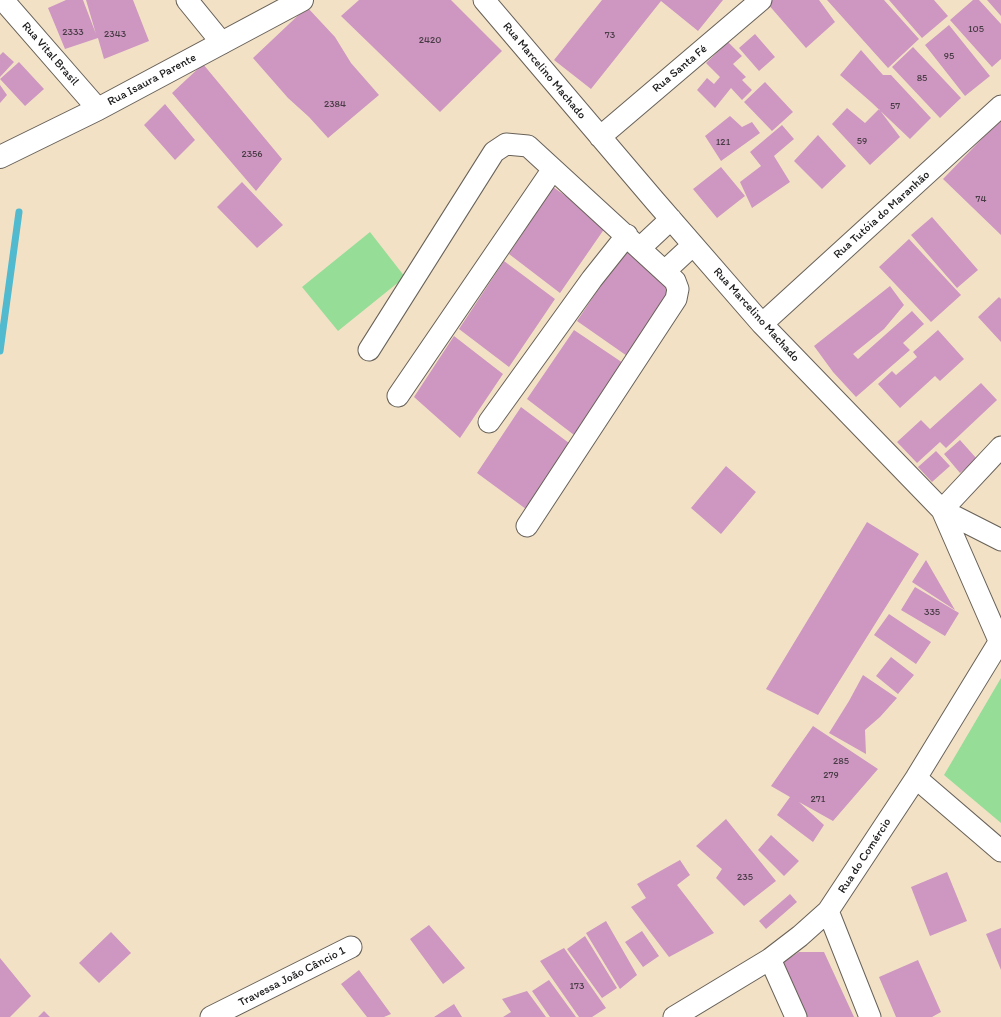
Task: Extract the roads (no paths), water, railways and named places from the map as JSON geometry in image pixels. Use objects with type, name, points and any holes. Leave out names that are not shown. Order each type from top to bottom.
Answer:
[{"type":"street","name":"Rua Vital Brasil","points":[[3,0],[98,109]]},
{"type":"street","points":[[187,0],[222,43]]},
{"type":"street","name":"Rua Isaura Parente","points":[[0,157],[98,109],[302,0]]},
{"type":"street","name":"Rua Marcelino Machado","points":[[484,0],[762,324],[942,510],[1000,642]]},
{"type":"street","name":"Rua Santa Fé","points":[[600,137],[760,0]]},
{"type":"street","name":"Rua Tutóia do Maranhão","points":[[762,324],[1001,106]]},
{"type":"street","points":[[369,350],[494,152],[506,144],[528,146],[675,281],[678,289],[676,299],[527,526]]},
{"type":"street","points":[[398,396],[553,169]]},
{"type":"street","points":[[489,422],[592,279],[633,241],[671,219]]},
{"type":"street","points":[[665,271],[693,245]]},
{"type":"street","points":[[1001,447],[942,510],[1001,540]]},
{"type":"street","name":"Rua do Comércio","points":[[674,1017],[770,959],[800,936],[828,911],[916,778],[1000,642]]},
{"type":"street","points":[[916,778],[1001,851]]},
{"type":"street","points":[[828,911],[870,1017]]},
{"type":"street","name":"Travessa João Câncio 1","points":[[211,1017],[351,947]]},
{"type":"street","points":[[770,959],[796,1017]]},
{"type":"waterway","points":[[0,351],[19,212]]}]
